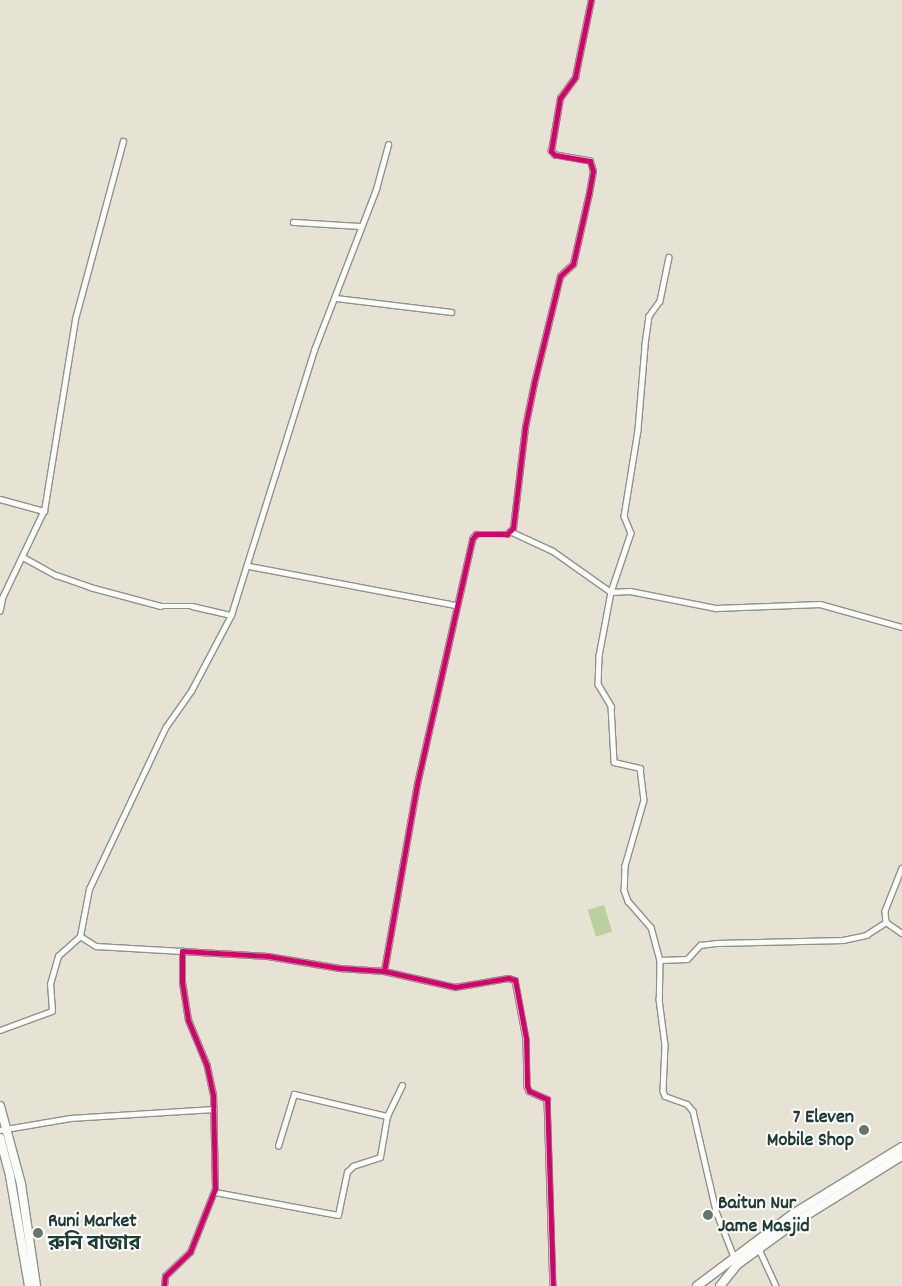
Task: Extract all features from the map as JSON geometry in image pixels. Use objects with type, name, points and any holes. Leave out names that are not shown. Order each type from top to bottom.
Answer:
[{"type":"highway","points":[[0,1106],[3,1130],[21,1184],[36,1286]]},
{"type":"highway","points":[[0,1138],[4,1165],[12,1186],[29,1286]]},
{"type":"highway","points":[[720,1286],[738,1264],[793,1214],[902,1147]]},
{"type":"highway","points":[[696,1286],[734,1257],[753,1250],[902,1156]]},
{"type":"highway","points":[[12,1186],[21,1184]]},
{"type":"highway","points":[[17,1217],[26,1216]]},
{"type":"street","points":[[512,532],[525,427],[540,357],[560,276],[573,264],[592,179],[590,161],[555,155],[551,151],[560,98],[575,77],[591,0]]},
{"type":"street","points":[[0,611],[3,597],[44,511],[54,462],[72,335],[123,142]]},
{"type":"street","points":[[0,1030],[50,1014],[52,970],[58,956],[80,936],[90,889],[161,736],[191,691],[231,616],[314,350],[336,298],[376,189],[388,145]]},
{"type":"street","points":[[293,222],[361,226]]},
{"type":"street","points":[[669,257],[660,301],[649,316],[638,430],[624,516],[631,533],[611,592],[599,656],[598,684],[611,706],[614,762],[640,768],[644,800],[625,866],[624,890],[628,901],[653,931],[660,960],[659,999],[665,1045],[663,1091],[665,1096],[687,1104],[694,1110],[716,1211],[734,1257]]},
{"type":"street","points":[[336,298],[450,312]]},
{"type":"street","points":[[0,499],[44,511]]},
{"type":"street","points":[[384,971],[417,784],[473,535],[512,532],[553,551],[611,592],[630,591],[716,608],[820,604],[902,627]]},
{"type":"street","points":[[23,557],[56,575],[90,587],[161,606],[192,606],[231,616]]},
{"type":"street","points":[[248,566],[456,605]]},
{"type":"street","points":[[886,922],[888,900],[902,868]]},
{"type":"street","points":[[660,960],[687,959],[700,945],[717,942],[844,940],[866,935],[886,922]]},
{"type":"street","points":[[886,922],[902,933]]},
{"type":"street","points":[[80,936],[96,946],[268,956],[339,968],[384,971],[455,987],[508,978],[515,980],[526,1039],[527,1086],[529,1091],[547,1098],[553,1286]]},
{"type":"street","points":[[164,1286],[165,1276],[190,1252],[215,1192],[214,1108],[207,1066],[188,1020],[182,981],[182,952]]},
{"type":"street","points":[[215,1192],[338,1215],[347,1172],[360,1163],[368,1163],[380,1157],[387,1116],[402,1085]]},
{"type":"street","points":[[278,1146],[294,1094],[387,1116]]},
{"type":"street","points":[[3,1130],[70,1118],[214,1108]]},
{"type":"street","points":[[753,1250],[776,1286]]},
{"type":"green space","points":[[604,905],[612,932],[596,937],[588,910]]},
{"type":"cycle path","points":[[384,971],[417,784],[472,539],[476,534],[507,534],[513,528],[525,427],[534,383],[560,276],[573,264],[589,193],[593,171],[590,161],[555,155],[551,151],[560,98],[575,77],[591,0]]},
{"type":"cycle path","points":[[164,1286],[165,1276],[190,1252],[215,1189],[213,1095],[207,1066],[188,1020],[182,981],[182,951],[268,956],[339,968],[384,971],[455,987],[508,978],[515,980],[526,1039],[527,1086],[529,1091],[547,1099],[553,1286]]},
{"type":"place","name":"7 Eleven Mobile Shop","points":[[864,1130]]},
{"type":"place","name":"Baitun Nur Jame Masjid","points":[[708,1215]]},
{"type":"place","name":"Runi Market রুনি বাজার","points":[[38,1233]]}]
